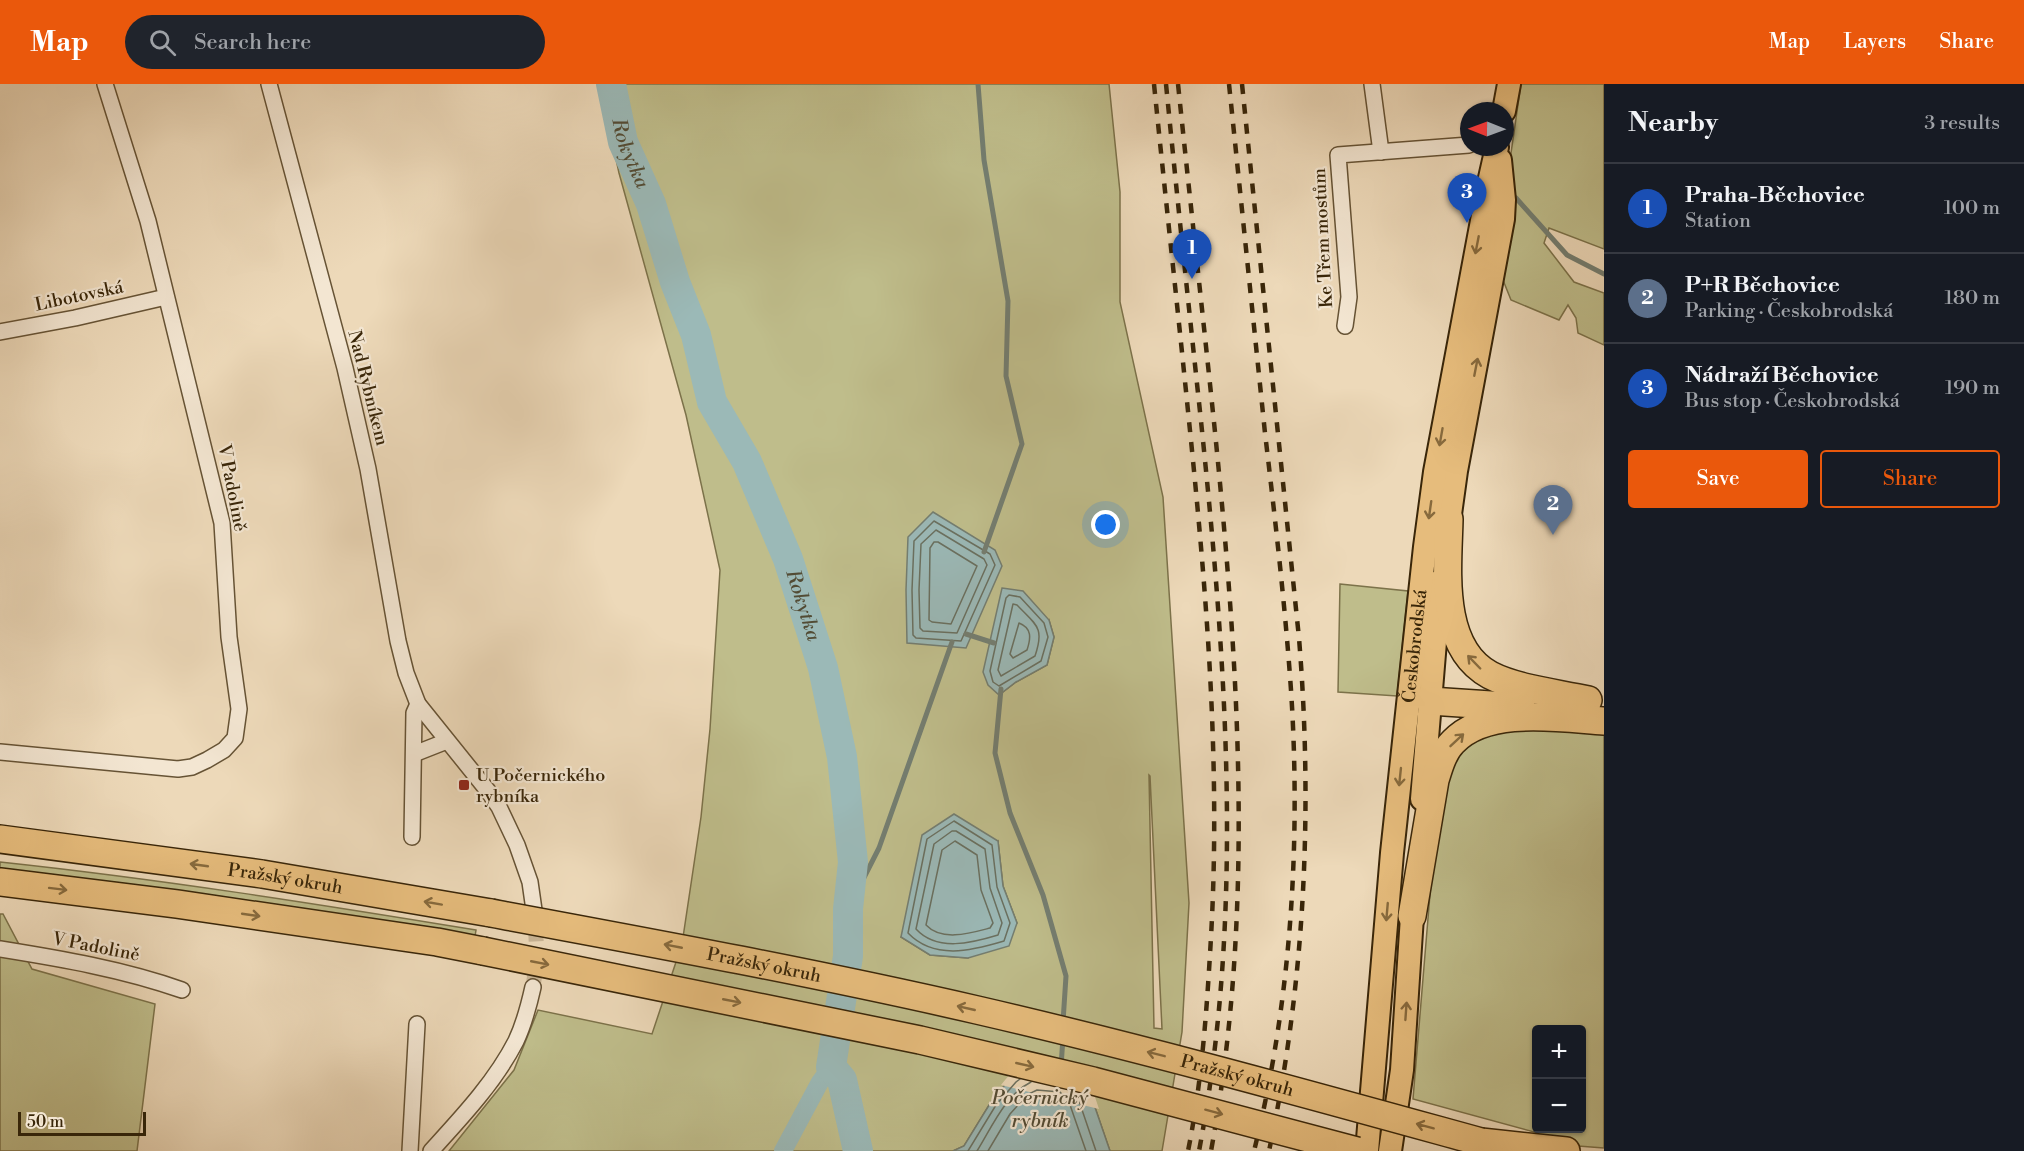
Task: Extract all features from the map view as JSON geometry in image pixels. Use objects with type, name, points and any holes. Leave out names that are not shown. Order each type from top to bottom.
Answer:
[{"type":"highway","points":[[1449,519],[1449,607],[1458,636],[1468,657],[1482,670],[1500,679],[1600,709]]},
{"type":"highway","points":[[1420,691],[1600,709]]},
{"type":"highway","points":[[1412,916],[1435,780],[1451,744],[1469,730],[1483,724],[1510,718],[1540,717],[1600,709]]},
{"type":"highway","name":"Pražský okruh","points":[[0,839],[262,874],[709,953],[966,1008],[1196,1064],[1482,1142],[1516,1149],[1566,1151]]},
{"type":"highway","points":[[0,882],[189,905],[483,951],[920,1040],[1172,1101],[1357,1151]]},
{"type":"main road","points":[[1506,102],[1509,84]]},
{"type":"main road","name":"Českobrodská","points":[[1390,1151],[1402,1070],[1412,916],[1420,691],[1435,472],[1496,156]]},
{"type":"main road","name":"Českobrodská","points":[[1367,1151],[1390,864],[1439,589],[1456,471],[1503,219],[1504,200],[1499,156]]},
{"type":"street","name":"V Padolině","points":[[0,752],[178,770],[207,760],[224,750],[235,738],[239,709],[228,625],[222,523],[148,221],[105,84]]},
{"type":"street","name":"Nad Rybníkem","points":[[269,84],[345,368],[368,469],[398,641],[406,673],[418,704],[488,790],[499,807],[518,845],[530,882],[534,910]]},
{"type":"street","points":[[1372,84],[1381,152]]},
{"type":"street","name":"Ke Třem mostům","points":[[1345,326],[1349,297],[1338,155],[1460,146]]},
{"type":"street","name":"Libotovská","points":[[0,332],[166,297]]},
{"type":"street","name":"Nad Rybníkem","points":[[412,837],[414,713],[418,704]]},
{"type":"street","points":[[414,754],[447,741]]},
{"type":"street","name":"V Padolině","points":[[0,949],[103,966],[146,977],[182,990]]},
{"type":"street","points":[[431,1151],[469,1108],[503,1062],[517,1039],[533,987]]},
{"type":"street","points":[[410,1151],[417,1024]]},
{"type":"shaded area","points":[[600,84],[1109,84],[1120,192],[1120,302],[1163,497],[1189,903],[1182,1032],[1162,1151],[1110,1151],[1089,1090],[991,1102],[964,1146],[953,1151],[449,1151],[514,1070],[538,1010],[652,1034],[682,944],[701,817],[710,729],[720,570],[686,415],[619,173]],"holes":[[[1049,620],[1054,637],[1047,665],[1016,682],[999,695]],[[1149,775],[1162,1029],[1154,1028]],[[998,841],[1003,886],[1017,923],[968,958],[930,955],[901,937]]]},
{"type":"shaded area","points":[[1521,84],[1604,84],[1604,249],[1549,228],[1544,243],[1574,282],[1604,293],[1604,345],[1578,333],[1576,318],[1568,305],[1559,320],[1511,300],[1503,280],[1509,167],[1511,156],[1514,156],[1514,132]]},
{"type":"shaded area","points":[[1340,584],[1408,591],[1397,696],[1338,692]]},
{"type":"shaded area","points":[[1500,728],[1604,728],[1604,1148],[1578,1146],[1539,1137],[1538,1133],[1586,1133],[1586,1025],[1532,1025],[1532,1131],[1413,1099],[1436,822],[1441,791],[1462,747]]},
{"type":"shaded area","points":[[0,862],[238,893],[476,930],[475,936],[0,869]]},
{"type":"shaded area","points":[[0,914],[3,914],[32,969],[155,1004],[137,1151],[0,1151]]},
{"type":"water","points":[[933,512],[995,550],[1002,566],[966,648],[907,643],[908,537]]},
{"type":"water","points":[[1002,588],[1023,591],[1049,620],[1054,637],[1047,665],[1016,682],[999,695],[988,685],[983,672]]},
{"type":"water","points":[[954,814],[998,841],[1003,886],[1017,923],[1009,946],[968,958],[930,955],[901,937],[922,835]]},
{"type":"water","name":"Počernický rybník","points":[[1012,1076],[1089,1090],[1110,1151],[953,1151],[964,1146],[991,1102]]},
{"type":"pier","points":[[1010,1074],[1092,1088],[1099,1109],[1001,1085]]},
{"type":"waterway","name":"Rokytka","points":[[611,84],[623,142],[651,204],[675,282],[696,335],[712,402],[747,462],[788,559],[823,668],[842,757],[853,862],[848,909],[848,956],[831,1067],[842,1080],[858,1151]]},
{"type":"waterway","points":[[978,84],[984,160],[1008,301],[1006,376],[1022,444],[984,552]]},
{"type":"waterway","points":[[1516,198],[1567,255],[1604,274]]},
{"type":"waterway","points":[[966,634],[994,643]]},
{"type":"waterway","points":[[848,909],[879,848],[952,642]]},
{"type":"waterway","points":[[1001,689],[995,753],[1010,813],[1043,895],[1066,976],[1063,1022]]},
{"type":"waterway","points":[[1061,1067],[1063,1037]]},
{"type":"waterway","points":[[783,1151],[820,1082],[831,1067]]},
{"type":"tunnel","points":[[533,987],[537,959],[535,916]]},
{"type":"railway","points":[[1154,84],[1201,542],[1213,739],[1214,871],[1206,1017],[1188,1151]]},
{"type":"railway","points":[[1166,84],[1218,603],[1227,786],[1222,969],[1213,1060],[1199,1151]]},
{"type":"railway","points":[[1178,84],[1224,522],[1236,702],[1238,882],[1234,972],[1225,1062],[1211,1151]]},
{"type":"railway","points":[[1229,84],[1283,593],[1294,748],[1293,864],[1285,980],[1267,1095],[1254,1151]]},
{"type":"railway","points":[[1242,84],[1299,638],[1305,767],[1303,896],[1298,960],[1291,1024],[1269,1151]]},
{"type":"place","name":"Nádraží Běchovice","points":[[1467,223]]},
{"type":"place","name":"Praha-Běchovice","points":[[1192,279]]},
{"type":"place","name":"P+R Běchovice","points":[[1553,535]]},
{"type":"place","name":"U Počernického rybníka","points":[[464,785]]}]
